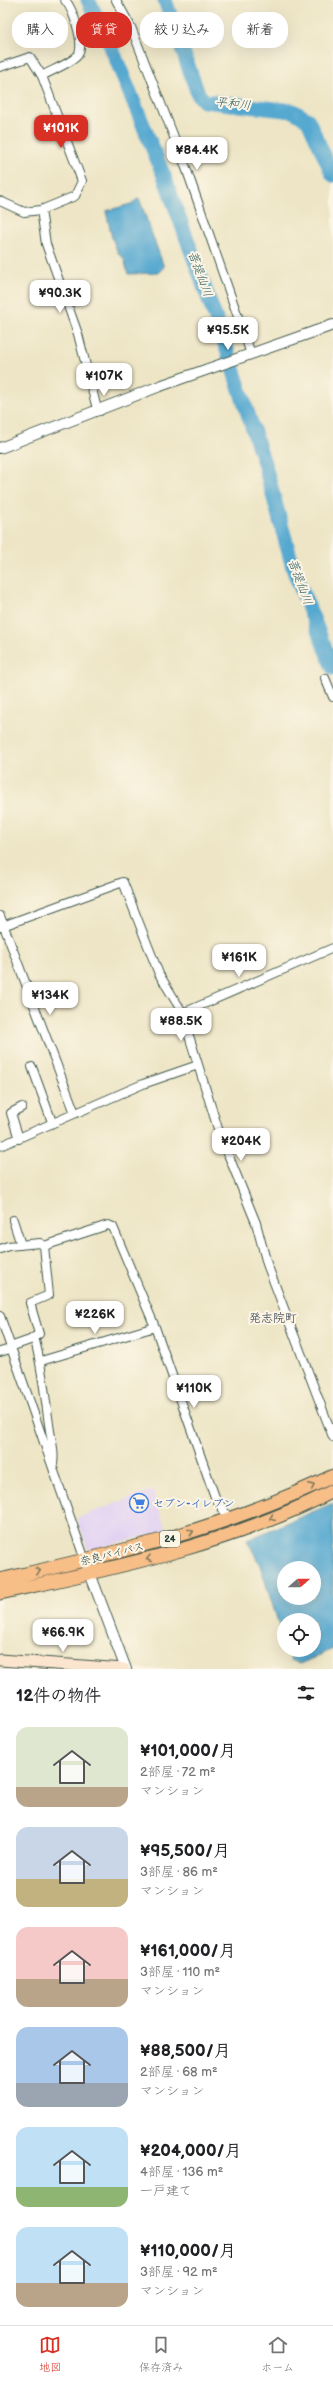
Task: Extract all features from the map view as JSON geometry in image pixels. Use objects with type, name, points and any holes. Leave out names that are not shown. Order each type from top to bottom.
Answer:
[{"type":"highway","name":"奈良バイパス","points":[[0,1580],[174,1538],[230,1520],[301,1491],[333,1476]]},
{"type":"highway","name":"奈良バイパス","points":[[0,1593],[90,1573],[206,1543],[288,1511],[333,1490]]},
{"type":"main road","points":[[0,1660],[125,1669]]},
{"type":"street","points":[[42,76],[77,56],[81,48],[73,13],[66,0]]},
{"type":"street","points":[[116,0],[131,27],[185,166],[250,355]]},
{"type":"street","points":[[0,67],[30,57],[42,76],[82,181],[75,196],[41,210],[24,212],[0,201]]},
{"type":"street","points":[[41,210],[46,244],[78,334],[96,405],[100,411]]},
{"type":"street","points":[[0,448],[100,411],[160,386],[333,325]]},
{"type":"street","points":[[325,678],[333,697]]},
{"type":"street","points":[[2,927],[123,882],[159,974],[183,1013],[221,1139],[256,1223],[267,1264],[333,1437]]},
{"type":"street","points":[[0,916],[2,927],[75,1113]]},
{"type":"street","points":[[183,1013],[333,948]]},
{"type":"street","points":[[0,1146],[142,1084],[198,1065]]},
{"type":"street","points":[[32,1067],[52,1122]]},
{"type":"street","points":[[19,1139],[10,1113],[22,1107]]},
{"type":"street","points":[[13,1220],[21,1245]]},
{"type":"street","points":[[0,1249],[40,1243],[44,1246],[108,1225],[113,1227],[142,1302],[145,1302],[155,1327],[215,1497],[230,1520]]},
{"type":"street","points":[[0,1352],[39,1334],[30,1303],[50,1295],[44,1246]]},
{"type":"street","points":[[0,1316],[52,1467],[125,1669]]},
{"type":"street","points":[[41,1361],[155,1327]]},
{"type":"street","points":[[34,1337],[41,1361],[54,1450],[52,1467]]},
{"type":"shaded area","points":[[152,1490],[167,1531],[88,1550],[77,1518]]},
{"type":"water","points":[[139,198],[164,267],[158,273],[128,274],[124,259],[118,253],[112,238],[106,211],[131,204]]},
{"type":"water","points":[[333,1503],[333,1649],[321,1654],[321,1613],[277,1613],[277,1619],[260,1565],[247,1540]]},
{"type":"water","points":[[290,1657],[315,1657],[300,1664],[291,1660]]},
{"type":"waterway","name":"菩提仙川","points":[[88,0],[107,37],[164,176],[225,344],[265,466],[294,571],[333,668]]},
{"type":"waterway","name":"平和川","points":[[165,0],[198,94],[204,101],[293,111],[308,120],[333,175]]},
{"type":"place","name":"セブン-イレブン","points":[[139,1503]]},
{"type":"district","name":"発志院町","points":[[273,1318]]}]
